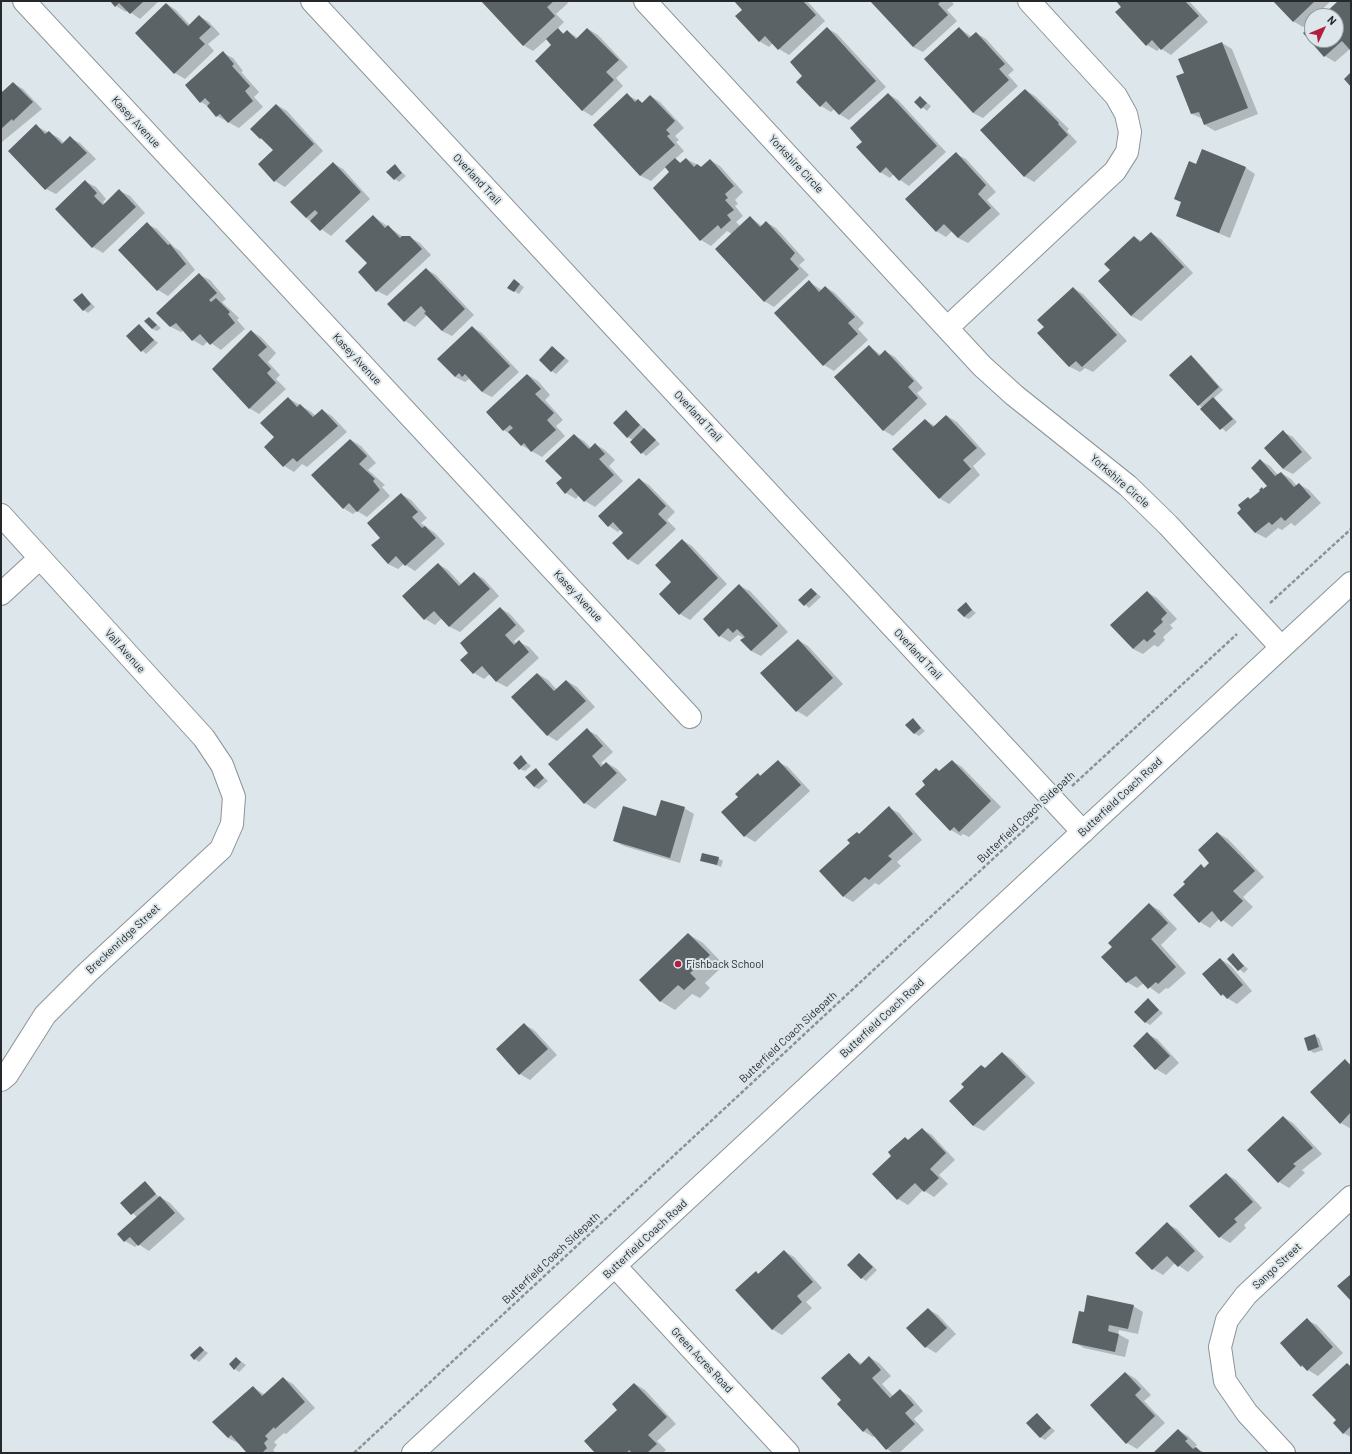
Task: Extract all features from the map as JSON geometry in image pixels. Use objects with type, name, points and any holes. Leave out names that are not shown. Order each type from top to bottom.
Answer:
[{"type":"street","name":"Kasey Avenue","points":[[24,1],[690,717]]},
{"type":"street","name":"Overland Trail","points":[[312,1],[1083,832]]},
{"type":"street","name":"Yorkshire Circle","points":[[645,1],[982,366],[1014,395],[1128,486],[1168,525],[1281,647]]},
{"type":"street","points":[[947,328],[1115,170],[1127,152],[1130,132],[1126,114],[1116,96],[1029,1]]},
{"type":"street","name":"Vail Avenue","points":[[1,515],[204,738],[222,765],[234,797]]},
{"type":"street","points":[[1,594],[40,558]]},
{"type":"street","name":"Butterfield Coach Road","points":[[413,1453],[1351,583]]},
{"type":"street","name":"Breckenridge Street","points":[[1,1080],[7,1075],[45,1015],[87,972],[221,849],[232,824],[234,797]]},
{"type":"street","name":"Sango Street","points":[[1284,1453],[1246,1413],[1225,1381],[1220,1347],[1227,1320],[1246,1295],[1351,1197]]},
{"type":"street","name":"Green Acres Road","points":[[616,1266],[788,1453]]},
{"type":"path","points":[[1274,600],[1351,529]]},
{"type":"path","name":"Butterfield Coach Sidepath","points":[[1068,789],[1236,635]]},
{"type":"path","name":"Butterfield Coach Sidepath","points":[[354,1453],[1039,816]]},
{"type":"building","points":[[110,1],[144,1],[130,14],[119,3],[115,7]]},
{"type":"building","points":[[481,1],[554,1],[547,7],[555,16],[523,46]]},
{"type":"building","points":[[734,1],[803,1],[816,15],[778,50],[765,36],[759,42],[735,16],[742,10]]},
{"type":"building","points":[[870,1],[941,1],[938,4],[948,15],[913,47]]},
{"type":"building","points":[[1116,1],[1185,1],[1199,16],[1161,50],[1152,40],[1146,46],[1115,12],[1121,7]]},
{"type":"building","points":[[1273,1],[1315,1],[1308,8],[1304,8],[1304,12],[1293,22]]},
{"type":"building","points":[[1338,1],[1351,1],[1351,51],[1344,43],[1344,8],[1331,8]]},
{"type":"building","points":[[166,3],[188,26],[199,15],[211,27],[199,38],[205,44],[174,74],[135,33]]},
{"type":"building","points":[[827,27],[876,81],[839,115],[826,101],[820,107],[796,82],[802,76],[790,62]]},
{"type":"building","points":[[959,27],[969,38],[976,32],[1005,64],[999,69],[1009,80],[973,113],[924,59]]},
{"type":"building","points":[[558,28],[563,34],[567,30],[576,39],[587,28],[619,60],[606,72],[614,80],[582,111],[535,61],[551,45],[546,39]]},
{"type":"building","points":[[1222,42],[1248,108],[1204,125],[1199,112],[1191,114],[1176,76],[1184,73],[1178,59]]},
{"type":"building","points":[[1316,48],[1334,48],[1324,57]]},
{"type":"building","points":[[223,51],[234,64],[232,66],[250,86],[245,91],[253,101],[228,123],[220,114],[216,117],[207,106],[210,103],[205,98],[200,103],[185,85]]},
{"type":"building","points":[[1351,72],[1351,87],[1344,79]]},
{"type":"building","points":[[13,82],[33,102],[13,121],[12,119],[1,129],[1,93]]},
{"type":"building","points":[[1025,89],[1059,123],[1058,124],[1068,135],[1024,177],[980,130]]},
{"type":"building","points":[[627,93],[635,102],[638,99],[642,103],[650,95],[675,121],[666,130],[670,134],[667,136],[675,145],[640,176],[593,125]]},
{"type":"building","points":[[888,93],[937,146],[899,181],[886,167],[880,173],[856,147],[862,142],[850,128]]},
{"type":"building","points":[[920,96],[927,103],[921,109],[914,102]]},
{"type":"building","points":[[276,104],[314,144],[274,182],[258,164],[273,150],[250,129]]},
{"type":"building","points":[[36,124],[45,134],[49,131],[62,144],[70,136],[87,153],[45,190],[8,151]]},
{"type":"building","points":[[1202,149],[1246,167],[1219,233],[1176,216],[1181,202],[1174,199],[1189,161],[1196,164]]},
{"type":"building","points":[[956,152],[986,185],[978,194],[991,208],[958,238],[944,224],[936,232],[905,199]]},
{"type":"building","points":[[675,158],[680,163],[686,158],[694,167],[697,164],[701,167],[710,159],[734,186],[725,194],[728,198],[725,200],[734,210],[727,215],[731,220],[721,229],[718,225],[700,241],[653,188],[669,172],[665,167]]},
{"type":"building","points":[[333,162],[361,192],[320,231],[310,221],[318,213],[315,210],[306,218],[290,202]]},
{"type":"building","points":[[395,164],[402,173],[394,180],[386,172]]},
{"type":"building","points":[[85,180],[97,193],[94,196],[103,205],[119,189],[136,207],[92,248],[55,209]]},
{"type":"building","points":[[373,215],[385,228],[388,225],[400,238],[402,236],[410,236],[422,249],[376,292],[358,272],[367,263],[345,241]]},
{"type":"building","points":[[750,216],[760,227],[766,221],[795,253],[790,259],[799,269],[764,302],[715,249]]},
{"type":"building","points":[[147,222],[168,245],[170,244],[186,264],[157,291],[118,250]]},
{"type":"building","points":[[1151,232],[1184,267],[1131,316],[1098,281],[1110,270],[1104,264],[1134,236],[1140,242]]},
{"type":"building","points":[[426,268],[465,309],[442,331],[424,313],[426,312],[421,306],[404,322],[387,304]]},
{"type":"building","points":[[199,273],[217,293],[209,300],[211,302],[216,298],[230,312],[228,314],[235,323],[210,345],[200,334],[192,341],[176,323],[170,327],[156,313]]},
{"type":"building","points":[[514,279],[520,284],[514,292],[507,288]]},
{"type":"building","points":[[809,280],[819,292],[825,286],[855,317],[848,323],[858,334],[823,366],[774,313]]},
{"type":"building","points":[[1073,287],[1117,335],[1082,367],[1076,361],[1069,367],[1037,333],[1044,327],[1037,320]]},
{"type":"building","points":[[82,293],[91,304],[83,311],[73,300]]},
{"type":"building","points":[[149,317],[157,325],[152,329],[144,321]]},
{"type":"building","points":[[139,324],[154,340],[141,352],[126,336]]},
{"type":"building","points":[[472,326],[510,366],[482,392],[465,374],[462,377],[459,373],[455,377],[437,359]]},
{"type":"building","points":[[251,330],[267,347],[258,355],[271,369],[267,373],[276,383],[249,409],[212,369]]},
{"type":"building","points":[[869,345],[879,356],[885,350],[914,381],[908,387],[918,398],[883,431],[834,377]]},
{"type":"building","points":[[552,346],[565,358],[551,372],[539,360]]},
{"type":"building","points":[[1191,355],[1219,387],[1198,406],[1169,375]]},
{"type":"building","points":[[527,374],[541,389],[535,394],[554,413],[547,420],[556,430],[531,452],[524,443],[521,446],[508,432],[513,428],[510,425],[503,431],[486,412]]},
{"type":"building","points":[[288,397],[297,407],[300,404],[313,417],[322,409],[338,426],[297,462],[293,458],[283,467],[264,447],[274,437],[260,423]]},
{"type":"building","points":[[1213,397],[1233,419],[1220,430],[1200,409]]},
{"type":"building","points":[[626,410],[640,425],[627,438],[613,423]]},
{"type":"building","points":[[946,415],[977,448],[963,460],[971,469],[939,499],[892,449],[925,419],[933,427]]},
{"type":"building","points":[[644,428],[656,440],[641,454],[630,442]]},
{"type":"building","points":[[1283,430],[1302,452],[1283,469],[1264,448]]},
{"type":"building","points":[[574,434],[589,449],[595,443],[605,454],[599,459],[614,475],[584,502],[571,488],[565,494],[556,483],[562,478],[545,461]]},
{"type":"building","points":[[350,439],[367,456],[359,464],[375,479],[373,481],[380,490],[357,512],[349,503],[343,509],[311,475]]},
{"type":"building","points":[[1260,459],[1275,476],[1281,472],[1294,487],[1299,483],[1311,497],[1285,521],[1281,517],[1272,525],[1269,522],[1255,533],[1237,513],[1241,509],[1238,505],[1248,497],[1250,499],[1260,491],[1259,490],[1262,487],[1263,489],[1267,486],[1251,468]]},
{"type":"building","points":[[639,478],[666,506],[658,514],[667,523],[628,560],[612,543],[623,533],[613,522],[608,527],[598,516]]},
{"type":"building","points":[[401,493],[418,512],[412,517],[422,528],[425,526],[436,538],[405,566],[396,556],[388,564],[371,545],[380,538],[367,523]]},
{"type":"building","points":[[682,539],[718,578],[679,615],[659,594],[671,582],[655,565]]},
{"type":"building","points":[[438,563],[459,586],[474,572],[490,589],[449,627],[434,611],[424,620],[402,596]]},
{"type":"building","points":[[739,584],[778,626],[751,651],[740,640],[745,637],[737,629],[733,633],[728,628],[719,637],[703,619]]},
{"type":"building","points":[[811,588],[817,594],[804,606],[798,600]]},
{"type":"building","points":[[1147,591],[1167,613],[1161,619],[1163,622],[1153,631],[1156,634],[1147,642],[1144,639],[1133,649],[1110,625]]},
{"type":"building","points":[[966,602],[972,610],[964,617],[957,610]]},
{"type":"building","points":[[500,607],[516,625],[505,635],[514,645],[519,640],[529,652],[496,682],[482,666],[473,674],[460,660],[468,653],[460,643]]},
{"type":"building","points":[[798,639],[833,678],[796,712],[760,673]]},
{"type":"building","points":[[537,673],[554,691],[566,680],[586,701],[547,736],[511,697]]},
{"type":"building","points":[[913,718],[921,728],[914,734],[905,725]]},
{"type":"building","points":[[587,728],[603,746],[592,756],[601,767],[606,762],[617,773],[584,804],[548,764]]},
{"type":"building","points":[[521,755],[527,763],[519,770],[513,763]]},
{"type":"building","points":[[778,760],[801,785],[744,837],[721,812],[738,797],[735,794],[758,773],[760,776]]},
{"type":"building","points":[[952,760],[991,801],[959,832],[954,827],[950,831],[915,794],[925,785],[922,781],[936,768],[939,771]]},
{"type":"building","points":[[536,768],[544,778],[534,787],[525,777]]},
{"type":"building","points":[[661,800],[685,807],[670,858],[613,841],[623,806],[656,816]]},
{"type":"building","points":[[889,806],[913,834],[888,856],[892,859],[869,880],[865,877],[843,897],[819,871],[850,843],[847,840],[857,832],[859,834]]},
{"type":"building","points":[[1217,832],[1255,871],[1233,891],[1243,901],[1221,922],[1212,911],[1199,923],[1173,895],[1185,884],[1183,882],[1201,864],[1204,868],[1209,863],[1198,850]]},
{"type":"building","points":[[702,853],[719,857],[717,865],[700,861]]},
{"type":"building","points":[[1149,903],[1168,923],[1151,939],[1176,967],[1158,984],[1156,982],[1148,989],[1136,976],[1126,983],[1101,957],[1112,947],[1108,943]]},
{"type":"building","name":"Fishback School","points":[[688,933],[710,955],[690,973],[696,979],[684,990],[678,985],[660,1002],[639,980]]},
{"type":"building","points":[[1233,953],[1244,966],[1238,971],[1227,959]]},
{"type":"building","points":[[1220,958],[1243,985],[1227,999],[1223,994],[1221,996],[1202,974]]},
{"type":"building","points":[[1148,998],[1159,1010],[1145,1023],[1134,1012]]},
{"type":"building","points":[[524,1023],[548,1049],[519,1075],[496,1049]]},
{"type":"building","points":[[1147,1032],[1170,1056],[1155,1070],[1133,1046]]},
{"type":"building","points":[[1315,1034],[1319,1047],[1308,1051],[1304,1038]]},
{"type":"building","points":[[1002,1052],[1026,1077],[973,1126],[949,1101],[964,1087],[961,1084],[981,1065],[985,1068]]},
{"type":"building","points":[[1345,1059],[1351,1066],[1351,1112],[1340,1124],[1310,1092]]},
{"type":"building","points":[[1283,1116],[1313,1148],[1293,1164],[1296,1166],[1278,1183],[1247,1150]]},
{"type":"building","points":[[922,1128],[946,1153],[930,1169],[939,1178],[924,1192],[915,1183],[897,1200],[872,1174],[891,1156],[888,1152],[905,1137],[908,1140]]},
{"type":"building","points":[[1226,1173],[1253,1202],[1234,1219],[1237,1222],[1219,1238],[1189,1206]]},
{"type":"building","points":[[145,1181],[156,1194],[131,1215],[120,1203]]},
{"type":"building","points":[[160,1196],[175,1213],[138,1246],[130,1237],[124,1242],[117,1234]]},
{"type":"building","points":[[1167,1222],[1195,1251],[1178,1267],[1167,1256],[1152,1270],[1135,1253]]},
{"type":"building","points":[[784,1250],[813,1282],[797,1296],[802,1302],[772,1330],[735,1290],[756,1271],[758,1274]]},
{"type":"building","points":[[859,1253],[873,1267],[861,1279],[847,1265]]},
{"type":"building","points":[[1351,1274],[1351,1301],[1337,1286]]},
{"type":"building","points":[[1087,1295],[1134,1305],[1128,1329],[1109,1325],[1108,1331],[1119,1334],[1115,1352],[1072,1343],[1079,1311],[1084,1312]]},
{"type":"building","points":[[928,1308],[947,1328],[925,1348],[906,1328]]},
{"type":"building","points":[[1307,1318],[1333,1347],[1307,1371],[1302,1365],[1301,1367],[1280,1343]]},
{"type":"building","points":[[200,1346],[204,1350],[194,1360],[190,1355]]},
{"type":"building","points":[[849,1353],[860,1365],[869,1356],[881,1370],[872,1378],[890,1398],[900,1389],[914,1405],[905,1413],[915,1424],[886,1450],[867,1428],[863,1432],[837,1404],[841,1400],[821,1378]]},
{"type":"building","points":[[236,1357],[241,1362],[234,1370],[229,1364]]},
{"type":"building","points":[[1347,1363],[1351,1367],[1351,1426],[1343,1434],[1333,1423],[1336,1420],[1312,1395]]},
{"type":"building","points":[[1125,1372],[1141,1389],[1135,1395],[1155,1416],[1126,1444],[1090,1405]]},
{"type":"building","points":[[283,1377],[305,1402],[265,1436],[268,1439],[264,1443],[267,1448],[262,1453],[246,1452],[231,1435],[228,1438],[212,1422],[253,1386],[262,1396]]},
{"type":"building","points":[[634,1383],[667,1417],[648,1435],[657,1444],[647,1453],[632,1453],[629,1450],[627,1453],[595,1453],[584,1441],[617,1410],[612,1404]]},
{"type":"building","points":[[1037,1413],[1051,1428],[1040,1438],[1026,1423]]},
{"type":"building","points":[[1178,1429],[1188,1439],[1185,1441],[1193,1449],[1196,1447],[1202,1453],[1153,1453]]},
{"type":"place","name":"Fishback School","points":[[678,964]]}]
